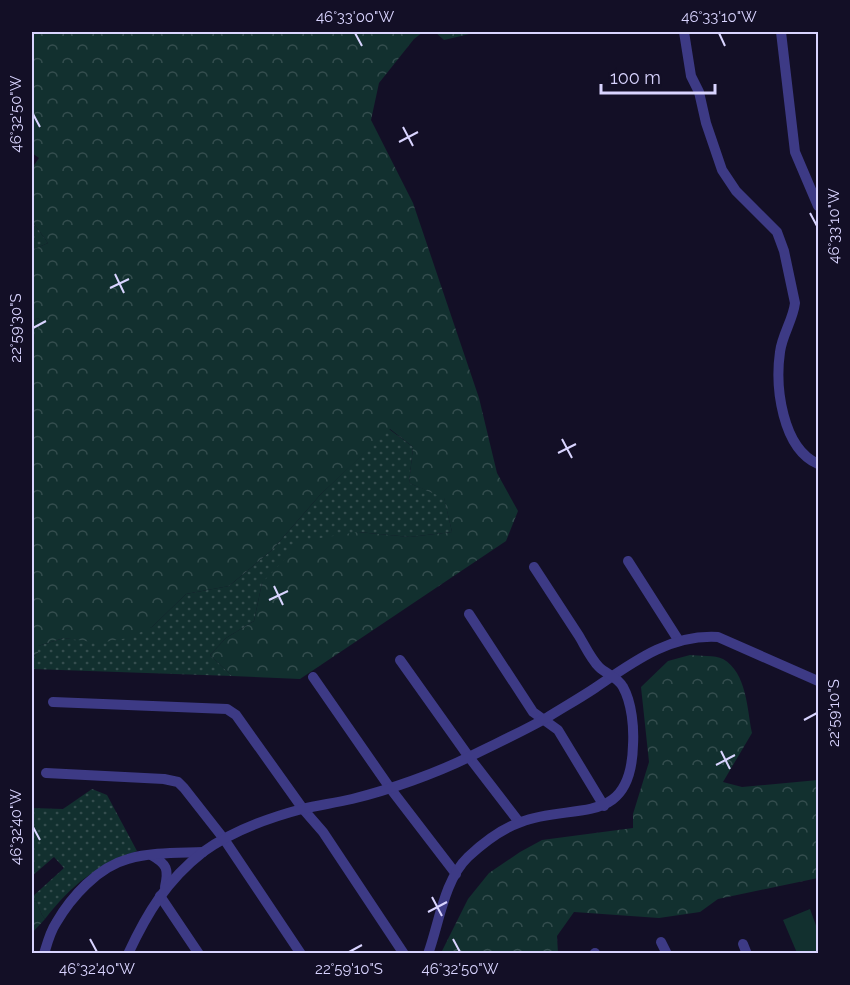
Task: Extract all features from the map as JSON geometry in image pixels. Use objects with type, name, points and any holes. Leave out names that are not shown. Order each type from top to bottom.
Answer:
[{"type":"street","points":[[684,32],[691,76],[699,92],[706,123],[722,170],[736,191],[777,232],[781,241],[795,303],[780,350],[778,380],[782,409],[789,430],[800,450],[808,459],[819,464]]},
{"type":"street","points":[[781,32],[795,152],[819,206]]},
{"type":"street","points":[[628,561],[679,641]]},
{"type":"street","points":[[428,954],[438,917],[456,874],[466,859],[494,836],[519,822],[555,814],[582,812],[604,806],[615,797],[626,782],[633,760],[634,732],[622,685],[599,667],[534,567]]},
{"type":"street","points":[[469,614],[533,712],[558,730],[604,806]]},
{"type":"street","points":[[128,954],[143,921],[162,892],[203,852],[237,832],[303,809],[351,800],[390,788],[469,757],[544,719],[637,659],[679,641],[700,636],[718,637],[819,681]]},
{"type":"street","points":[[400,660],[469,757],[519,822]]},
{"type":"street","points":[[313,677],[390,788],[456,874]]},
{"type":"street","points":[[53,702],[227,709],[236,716],[303,809],[323,831],[404,954]]},
{"type":"street","points":[[46,773],[164,779],[178,782],[225,839],[301,954]]},
{"type":"street","points":[[44,954],[55,923],[83,887],[100,873],[126,859],[203,852]]},
{"type":"street","points":[[151,855],[162,861],[168,873],[162,892],[200,954]]},
{"type":"street","points":[[661,942],[667,954]]},
{"type":"green space","points":[[32,32],[423,32],[414,39],[379,83],[371,120],[413,203],[479,398],[497,473],[518,511],[506,541],[300,679],[232,676],[210,655],[226,638],[254,621],[262,583],[302,541],[358,532],[410,537],[452,532],[444,498],[409,483],[413,447],[390,429],[320,495],[272,550],[229,586],[186,594],[152,627],[128,638],[99,643],[64,638],[38,646],[38,653],[32,658],[32,353],[35,334],[42,322],[38,318],[32,321],[32,250],[48,243],[32,221],[32,168],[39,158],[32,153]]},
{"type":"green space","points":[[435,32],[478,32],[444,40]]},
{"type":"green space","points":[[32,221],[48,243],[32,250]]},
{"type":"green space","points":[[38,318],[42,322],[35,335],[32,353],[32,321]]},
{"type":"green space","points":[[389,429],[413,447],[409,483],[444,497],[452,532],[410,537],[358,532],[262,583],[254,621],[226,638],[210,655],[232,676],[32,669],[32,658],[38,653],[38,646],[64,638],[99,642],[152,627],[186,594],[229,586],[272,550],[320,495]]},
{"type":"green space","points":[[690,655],[723,659],[737,673],[745,692],[752,733],[723,782],[742,787],[818,780],[818,878],[718,899],[700,912],[659,918],[574,912],[557,936],[558,953],[441,953],[468,899],[489,873],[520,852],[542,840],[633,828],[633,814],[649,762],[641,687],[668,661]]},
{"type":"green space","points":[[92,789],[107,795],[137,851],[109,863],[75,886],[45,919],[36,901],[32,902],[32,897],[64,868],[54,857],[32,876],[32,808],[63,809]]},
{"type":"green space","points":[[36,901],[45,919],[32,933],[32,902]]},
{"type":"green space","points":[[810,909],[818,931],[818,953],[797,953],[783,920]]}]
